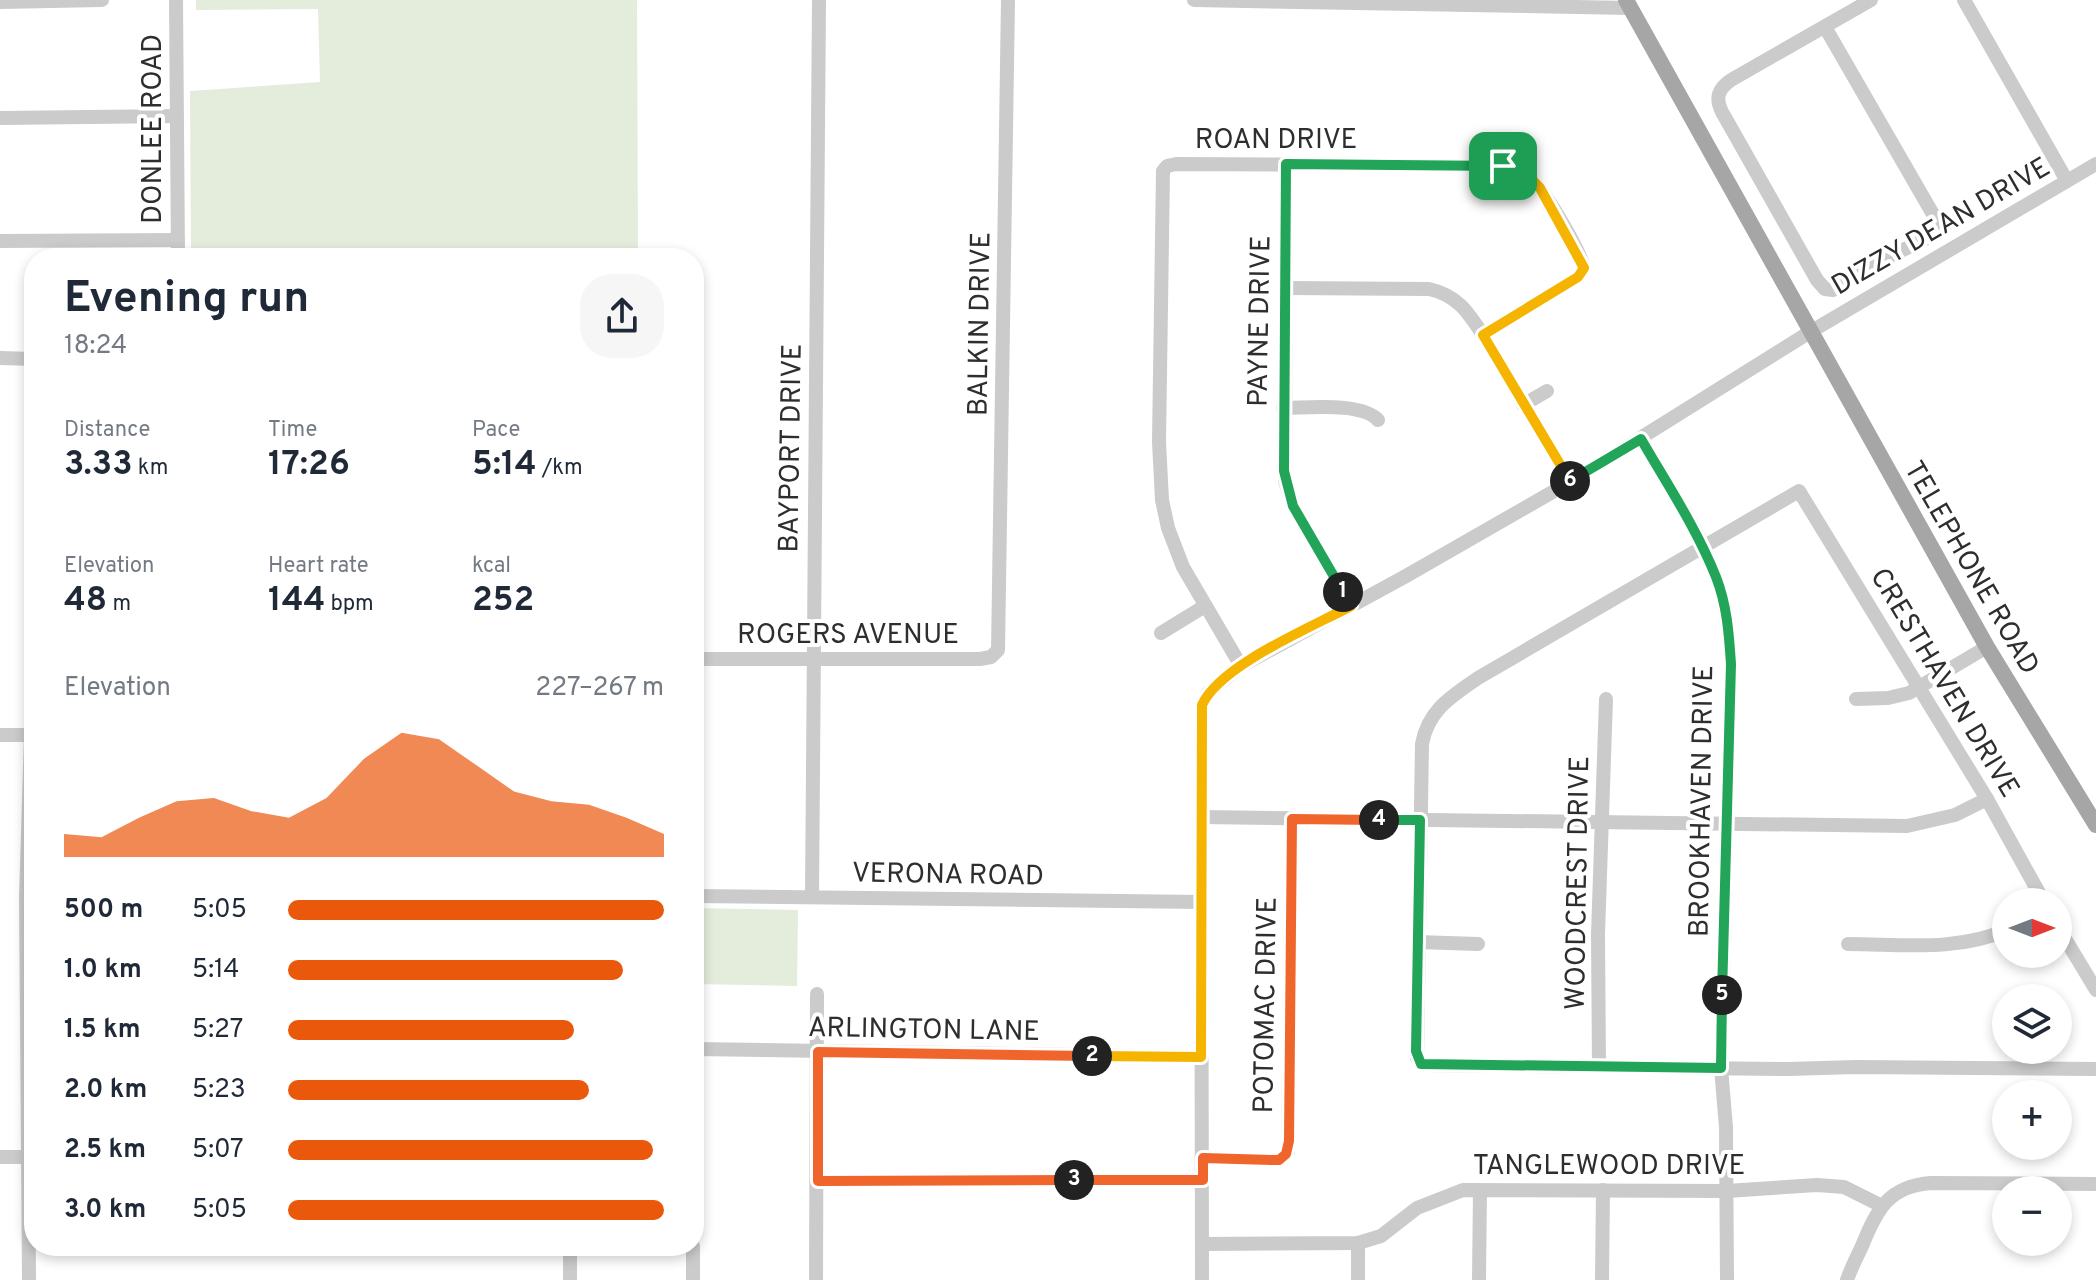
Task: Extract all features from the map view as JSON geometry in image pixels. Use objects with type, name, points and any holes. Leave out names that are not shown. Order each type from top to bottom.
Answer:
[{"type":"main road","name":"TELEPHONE ROAD","points":[[1628,4],[1987,647],[2096,825]]},
{"type":"street","points":[[0,2],[102,0]]},
{"type":"street","name":"DONLEE ROAD","points":[[176,0],[178,248]]},
{"type":"street","name":"BAYPORT DRIVE","points":[[812,897],[819,0]]},
{"type":"street","name":"BALKIN DRIVE","points":[[998,650],[1008,0]]},
{"type":"street","points":[[1194,0],[1628,4]]},
{"type":"street","points":[[1825,27],[1936,224],[1934,235],[1884,259],[1833,290],[1825,289],[1817,280],[1722,112],[1718,95],[1731,80],[1871,0]]},
{"type":"street","points":[[1964,0],[2067,181]]},
{"type":"street","points":[[0,118],[177,116]]},
{"type":"street","name":"ROAN DRIVE","points":[[1241,666],[1183,567],[1168,528],[1162,500],[1159,442],[1163,171],[1167,166],[1176,164],[1286,164],[1503,166],[1524,171],[1540,188],[1584,268],[1578,277],[1483,335]]},
{"type":"street","name":"PAYNE DRIVE","points":[[1286,164],[1284,471],[1293,506],[1351,606]]},
{"type":"street","name":"DIZZY DEAN DRIVE","points":[[1202,1280],[1202,705],[1214,686],[1241,666],[1570,482],[1810,332],[2096,164]]},
{"type":"street","points":[[0,241],[178,240]]},
{"type":"street","points":[[1285,288],[1441,292],[1460,303],[1483,335],[1570,482]]},
{"type":"street","points":[[0,358],[24,359]]},
{"type":"street","points":[[1523,405],[1547,391]]},
{"type":"street","points":[[1283,408],[1360,409],[1373,414],[1378,420]]},
{"type":"street","name":"BROOKHAVEN DRIVE","points":[[1641,439],[1702,546],[1717,579],[1729,630],[1731,664],[1721,1068],[1727,1191],[1727,1280]]},
{"type":"street","name":"CRESTHAVEN DRIVE","points":[[1702,546],[1799,491],[1987,799],[2036,888]]},
{"type":"street","points":[[1702,546],[1478,678],[1444,701],[1434,712],[1424,735],[1420,820],[1417,1058],[1421,1064],[2096,1069]]},
{"type":"street","points":[[1161,633],[1205,606]]},
{"type":"street","points":[[1856,699],[1899,696],[1987,647]]},
{"type":"street","name":"ROGERS AVENUE","points":[[704,659],[980,659],[991,657],[998,650]]},
{"type":"street","name":"WOODCREST DRIVE","points":[[1599,1067],[1598,934],[1606,699]]},
{"type":"street","points":[[0,735],[24,735]]},
{"type":"street","points":[[1201,817],[1907,826],[1955,815],[1987,799]]},
{"type":"street","name":"POTOMAC DRIVE","points":[[1203,1158],[1279,1160],[1288,1151],[1292,819]]},
{"type":"street","name":"VERONA ROAD","points":[[704,896],[1201,902]]},
{"type":"street","points":[[1848,944],[1945,944],[1992,935]]},
{"type":"street","points":[[1417,942],[1478,944]]},
{"type":"street","points":[[2072,950],[2096,990]]},
{"type":"street","points":[[816,1280],[817,994]]},
{"type":"street","name":"ARLINGTON LANE","points":[[704,1049],[1201,1057]]},
{"type":"street","points":[[0,1157],[24,1157]]},
{"type":"street","points":[[818,1181],[1203,1180]]},
{"type":"street","points":[[1847,1280],[1882,1206],[1904,1188],[1922,1184],[2096,1184]]},
{"type":"street","name":"TANGLEWOOD DRIVE","points":[[1202,1244],[1358,1243],[1388,1232],[1417,1208],[1463,1190],[1727,1191],[1817,1185],[1844,1187],[1882,1206]]},
{"type":"street","points":[[1479,1280],[1480,1190]]},
{"type":"street","points":[[1602,1280],[1603,1190]]},
{"type":"street","points":[[1358,1243],[1358,1280]]},
{"type":"street","points":[[29,1256],[29,1280]]},
{"type":"street","points":[[570,1256],[570,1280]]},
{"type":"street","points":[[693,1256],[693,1280]]},
{"type":"green space","points":[[196,0],[637,0],[638,248],[191,248],[190,91],[320,82],[318,9],[196,10]]},
{"type":"green space","points":[[704,908],[798,910],[797,986],[704,984]]},
{"type":"route","points":[[1286,164],[1503,166],[1524,171],[1533,179],[1556,214],[1584,268],[1578,277],[1483,335],[1570,482],[1641,439],[1702,546],[1723,598],[1731,664],[1721,1068],[1421,1064],[1416,1051],[1420,820],[1292,819],[1289,1141],[1283,1158],[1203,1158],[1203,1180],[818,1181],[818,1052],[1201,1057],[1202,705],[1208,693],[1228,674],[1351,606],[1293,506],[1285,481],[1286,164]]}]
